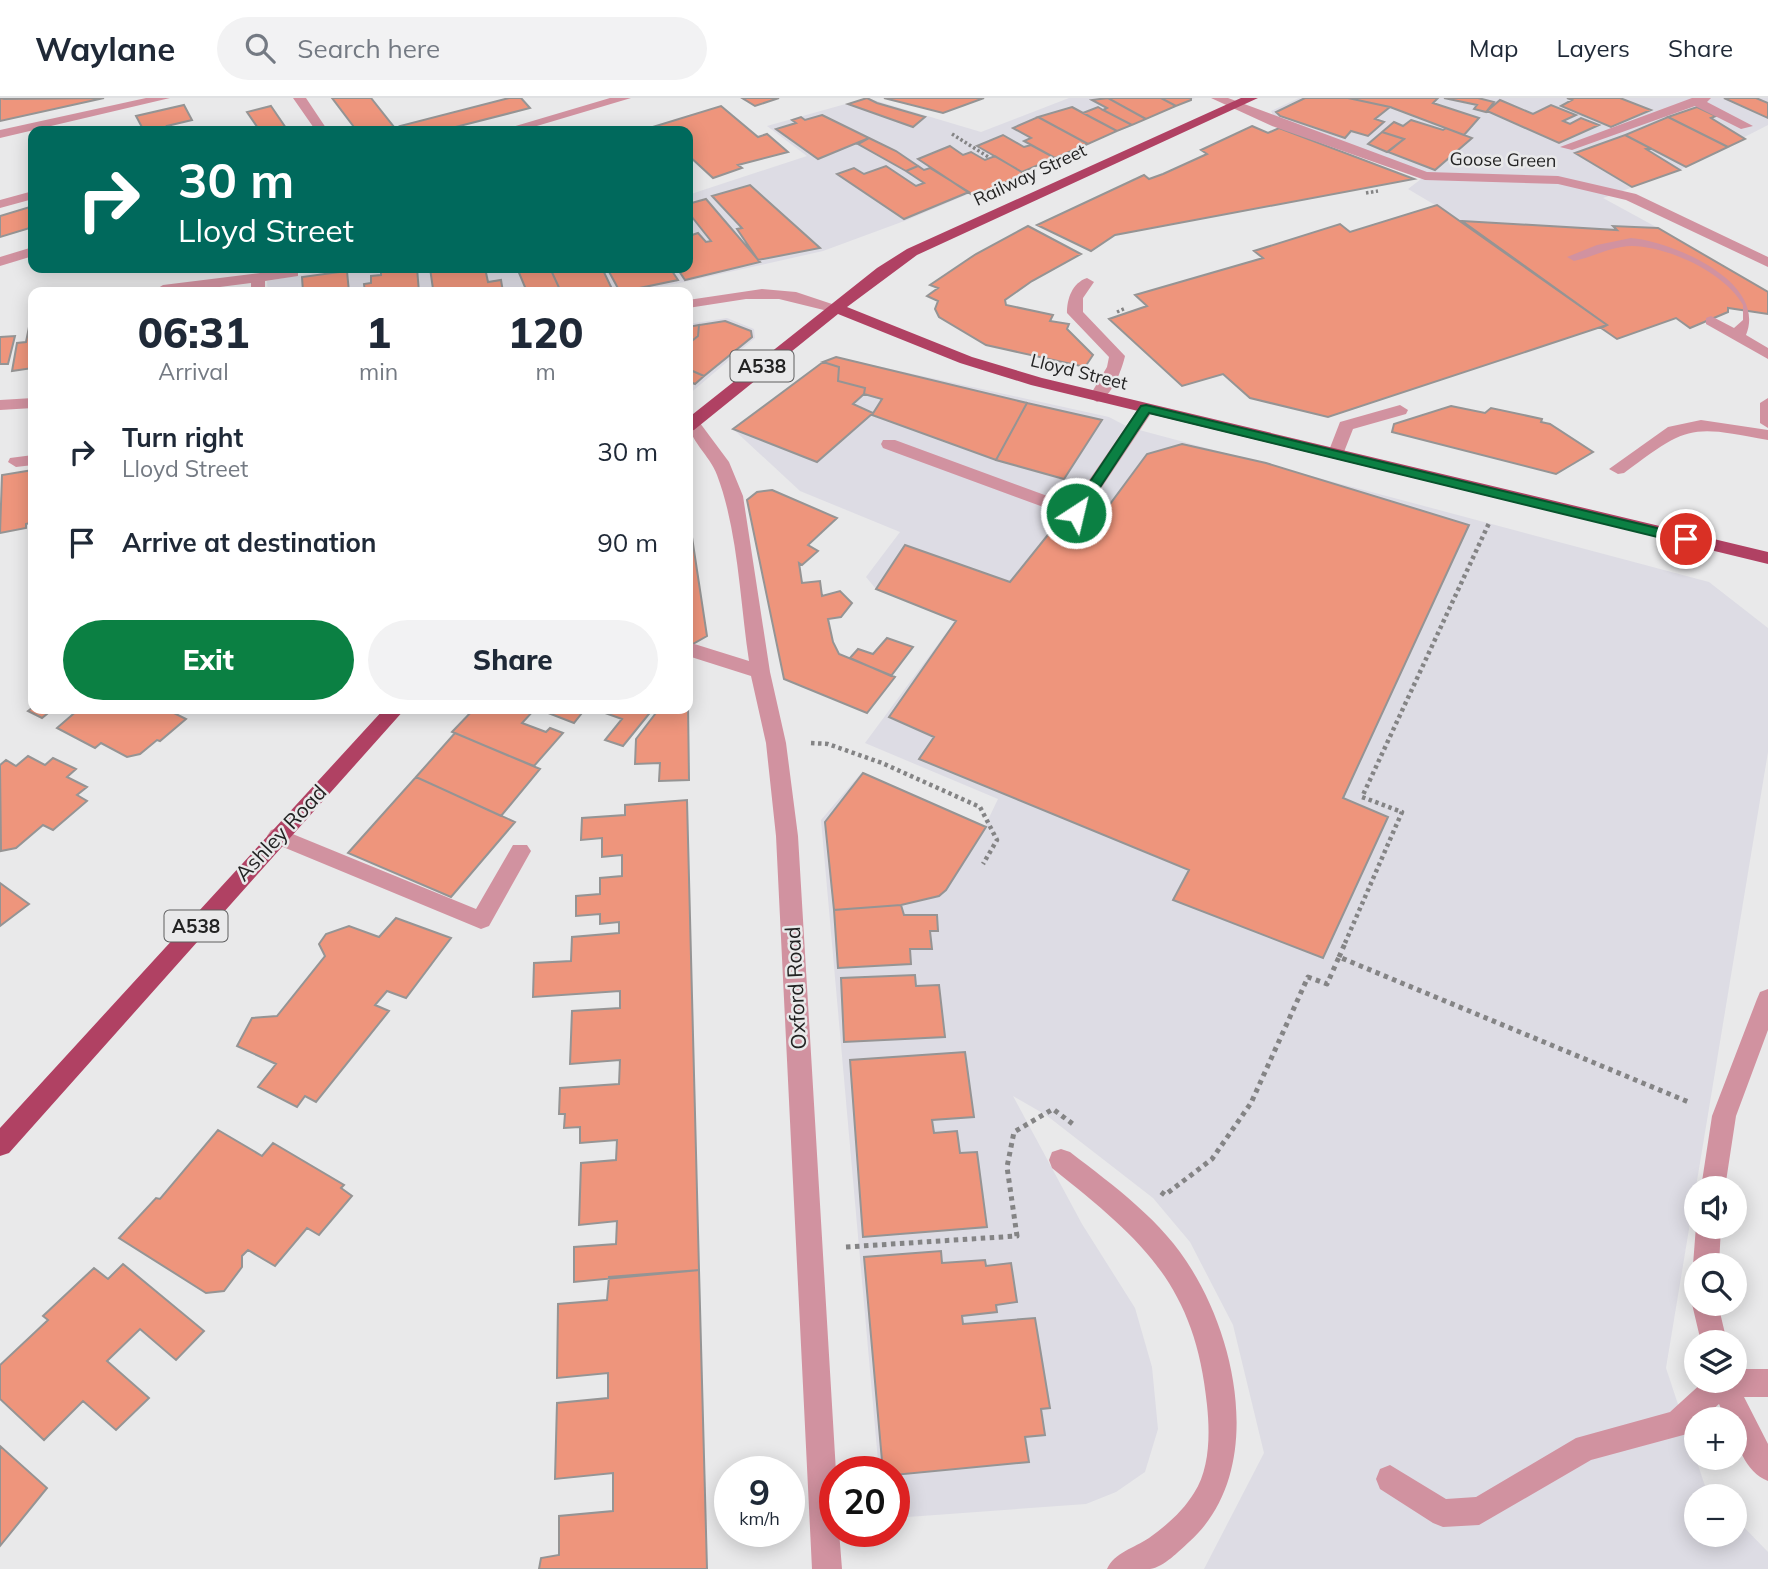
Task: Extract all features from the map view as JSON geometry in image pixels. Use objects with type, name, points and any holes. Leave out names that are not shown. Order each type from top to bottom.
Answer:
[{"type":"main road","name":"Railway Street","points":[[836,308],[912,252],[1252,98]]},
{"type":"main road","name":"Lloyd Street","points":[[836,308],[998,371],[1768,558]]},
{"type":"main road","name":"A538","points":[[693,421],[836,308]]},
{"type":"main road","name":"Ashley Road","points":[[0,1145],[390,714]]},
{"type":"street","points":[[36,126],[164,98]]},
{"type":"street","points":[[299,98],[319,126]]},
{"type":"street","points":[[524,126],[625,98]]},
{"type":"street","name":"Goose Green","points":[[1217,98],[1232,106],[1424,176],[1558,180],[1631,197],[1768,263]]},
{"type":"street","points":[[1650,98],[1675,108]]},
{"type":"street","points":[[1567,147],[1700,99],[1746,126]]},
{"type":"street","points":[[0,134],[28,128]]},
{"type":"street","points":[[0,204],[28,196]]},
{"type":"street","points":[[1574,257],[1631,242],[1652,244],[1690,257],[1731,283],[1751,304],[1750,321],[1736,336]]},
{"type":"street","points":[[0,262],[28,253]]},
{"type":"street","points":[[220,287],[258,285],[293,273]]},
{"type":"street","points":[[1087,282],[1075,298],[1075,313],[1117,356],[1115,367],[1097,397]]},
{"type":"street","points":[[693,303],[767,291],[788,293],[836,308]]},
{"type":"street","points":[[1711,321],[1768,354]]},
{"type":"street","points":[[0,405],[28,402]]},
{"type":"street","points":[[1768,403],[1768,423]]},
{"type":"street","points":[[889,444],[1076,513],[1146,409]]},
{"type":"street","points":[[1336,453],[1346,426],[1400,410]]},
{"type":"street","points":[[1618,468],[1673,428],[1687,423],[1713,424],[1768,435]]},
{"type":"street","name":"Oxford Road","points":[[693,429],[721,462],[734,496],[760,672],[776,743],[787,836],[827,1569]]},
{"type":"street","points":[[693,651],[760,672]]},
{"type":"street","points":[[278,836],[481,920],[520,851]]},
{"type":"street","points":[[1715,1176],[1724,1116],[1768,999]]},
{"type":"street","points":[[1061,1160],[1127,1212],[1183,1278],[1204,1325],[1222,1400],[1222,1444],[1210,1493],[1182,1531],[1122,1569]]},
{"type":"street","points":[[1747,1383],[1768,1383]]},
{"type":"street","points":[[1390,1479],[1443,1513],[1479,1511],[1586,1448],[1676,1424],[1710,1393]]},
{"type":"street","points":[[1728,1393],[1762,1459]]},
{"type":"path","points":[[952,134],[990,158]]},
{"type":"path","points":[[1155,1187],[1165,1195],[1212,1158],[1251,1103],[1308,976],[1327,984],[1402,813],[1362,797],[1490,523],[1499,494]]},
{"type":"path","points":[[776,743],[828,744],[980,807],[997,840],[983,864]]},
{"type":"path","points":[[1339,957],[1724,1116]]},
{"type":"path","points":[[810,1250],[1017,1236],[1007,1167],[1014,1132],[1053,1109],[1083,1132]]},
{"type":"shaded area","points":[[867,98],[981,132],[1069,98],[1195,98],[907,220],[823,251],[680,283],[656,287],[268,287],[267,281],[313,273],[693,273],[693,193],[807,156],[767,126]]},
{"type":"shaded area","points":[[1299,98],[1768,98],[1768,125],[1680,170],[1603,198],[1658,228],[1614,226],[1617,230],[1462,221],[1408,189],[1425,176],[1274,117],[1271,111]]},
{"type":"shaded area","points":[[727,318],[754,329],[755,338],[693,391],[693,323]]},
{"type":"shaded area","points":[[836,357],[1109,417],[1128,427],[1709,582],[1768,628],[1768,752],[1698,1176],[1684,1176],[1684,1239],[1687,1239],[1666,1368],[1684,1422],[1684,1470],[1700,1470],[1704,1484],[1684,1484],[1684,1547],[1747,1547],[1747,1530],[1768,1552],[1768,1569],[1204,1569],[1264,1453],[1233,1325],[1190,1242],[1153,1198],[1046,1115],[1013,1096],[1082,1224],[1135,1308],[1152,1367],[1158,1429],[1145,1472],[1116,1492],[1086,1504],[910,1517],[910,1456],[878,1456],[821,820],[862,772],[985,826],[998,799],[865,743],[955,621],[876,589],[866,577],[900,532],[800,491],[733,429],[823,362]]},
{"type":"building","points":[[0,98],[4,99],[104,98],[0,121]]},
{"type":"building","points":[[332,98],[371,98],[393,126],[353,126]]},
{"type":"building","points":[[509,98],[521,98],[530,108],[460,126],[400,126]]},
{"type":"building","points":[[742,98],[779,98],[755,106]]},
{"type":"building","points":[[867,98],[925,117],[913,127],[848,104]]},
{"type":"building","points":[[884,98],[984,98],[943,113]]},
{"type":"building","points":[[1108,98],[1161,98],[1176,106],[1146,119]]},
{"type":"building","points":[[1108,98],[1146,119],[1132,125],[1103,110],[1107,108],[1092,100]]},
{"type":"building","points":[[1161,98],[1191,98],[1191,100],[1176,106]]},
{"type":"building","points":[[1305,98],[1348,98],[1390,107],[1375,119],[1384,122],[1368,136],[1351,131],[1345,138],[1280,116],[1276,112]]},
{"type":"building","points":[[1348,98],[1438,98],[1433,103],[1479,118],[1464,135],[1390,107]]},
{"type":"building","points":[[1444,98],[1478,98],[1494,102],[1486,112],[1474,109],[1477,105]]},
{"type":"building","points":[[1567,98],[1620,98],[1651,110],[1611,127],[1561,106],[1572,100]]},
{"type":"building","points":[[1724,98],[1756,98],[1768,103],[1768,118]]},
{"type":"building","points":[[1500,100],[1533,114],[1551,105],[1576,115],[1563,121],[1570,124],[1581,118],[1599,125],[1559,143],[1487,111]]},
{"type":"building","points":[[184,105],[192,120],[167,126],[141,126],[136,116]]},
{"type":"building","points":[[271,106],[285,126],[257,126],[247,112]]},
{"type":"building","points":[[721,106],[758,137],[767,134],[788,152],[738,165],[742,168],[713,178],[693,160],[693,126],[656,126]]},
{"type":"building","points":[[1072,107],[1117,131],[1088,144],[1038,117]]},
{"type":"building","points":[[1098,107],[1132,125],[1117,131],[1083,113]]},
{"type":"building","points":[[1697,107],[1716,116],[1711,118],[1745,139],[1728,147],[1668,117]]},
{"type":"building","points":[[822,115],[869,138],[818,159],[776,129],[796,123],[792,120],[801,117],[805,120]]},
{"type":"building","points":[[1038,117],[1088,144],[1055,158],[1024,141],[1031,138],[1013,128]]},
{"type":"building","points":[[1668,117],[1728,147],[1686,167],[1625,135]]},
{"type":"building","points":[[1411,120],[1443,130],[1446,128],[1472,138],[1435,170],[1388,152],[1404,139],[1382,132],[1394,122],[1403,126]]},
{"type":"building","points":[[1252,126],[1268,133],[1279,128],[1414,179],[1115,235],[1091,251],[1037,225],[1144,175],[1149,179],[1207,154],[1201,150]]},
{"type":"building","points":[[1382,132],[1404,139],[1387,152],[1368,144]]},
{"type":"building","points":[[1003,135],[1024,147],[1031,145],[1055,158],[1022,172],[977,146]]},
{"type":"building","points":[[1625,135],[1650,148],[1646,149],[1680,170],[1632,187],[1575,153]]},
{"type":"building","points":[[869,138],[896,151],[918,166],[906,171],[858,144]]},
{"type":"building","points":[[950,146],[963,155],[971,152],[985,160],[995,156],[1025,174],[974,196],[918,159]]},
{"type":"building","points":[[886,166],[916,186],[924,183],[906,171],[918,166],[924,170],[930,168],[969,192],[904,219],[837,174],[854,168],[864,174]]},
{"type":"building","points":[[750,185],[820,248],[758,260],[737,229],[742,228],[712,196]]},
{"type":"building","points":[[706,199],[760,262],[685,280],[680,273],[693,273],[693,235],[698,233],[706,242],[711,241],[693,218],[693,203]]},
{"type":"building","points":[[1437,205],[1607,325],[1328,417],[1250,398],[1223,374],[1182,386],[1109,319],[1147,306],[1135,295],[1263,258],[1254,251],[1340,224],[1350,232]]},
{"type":"building","points":[[28,208],[28,229],[0,237],[0,216]]},
{"type":"building","points":[[1462,221],[1617,230],[1613,226],[1658,228],[1768,292],[1768,314],[1728,308],[1728,312],[1690,328],[1676,318],[1617,339],[1601,328],[1607,325]]},
{"type":"building","points":[[1028,226],[1081,254],[1032,281],[1005,300],[1006,305],[1053,315],[1050,321],[1069,324],[1067,329],[1093,355],[1085,367],[986,345],[939,317],[935,309],[938,301],[927,296],[938,288],[930,285],[976,254]]},
{"type":"building","points":[[347,273],[349,287],[303,287],[302,277]]},
{"type":"building","points":[[417,273],[419,287],[364,287],[364,284],[371,283],[371,276]]},
{"type":"building","points":[[431,273],[486,273],[488,282],[501,280],[502,287],[433,287]]},
{"type":"building","points":[[519,273],[552,273],[559,287],[525,287]]},
{"type":"building","points":[[552,273],[604,273],[611,287],[559,287]]},
{"type":"building","points":[[610,273],[673,273],[678,280],[644,287],[617,287]]},
{"type":"building","points":[[725,321],[751,331],[752,337],[704,376],[693,371],[693,340],[698,336],[699,325]]},
{"type":"building","points":[[699,325],[698,336],[693,340],[693,326]]},
{"type":"building","points":[[28,332],[28,369],[12,371],[17,343],[26,342]]},
{"type":"building","points":[[15,336],[8,364],[0,364],[0,337]]},
{"type":"building","points":[[836,357],[1027,403],[996,460],[872,415],[882,399],[864,394],[865,388],[838,381],[839,367],[823,362]]},
{"type":"building","points":[[823,362],[839,367],[838,381],[865,388],[864,394],[853,404],[873,413],[817,462],[733,429]]},
{"type":"building","points":[[693,371],[704,376],[693,383]]},
{"type":"building","points":[[1027,403],[1102,420],[1064,479],[996,460]]},
{"type":"building","points":[[1451,406],[1485,413],[1491,408],[1542,419],[1541,422],[1550,424],[1593,452],[1556,474],[1392,432],[1394,424]]},
{"type":"building","points":[[1182,444],[1266,463],[1469,525],[1343,798],[1388,817],[1323,958],[1173,900],[1189,870],[919,759],[934,737],[889,717],[956,621],[876,589],[905,545],[1010,582],[1051,531],[1082,542],[1147,454]]},
{"type":"building","points":[[28,471],[26,528],[0,533],[2,475]]},
{"type":"building","points":[[772,490],[837,518],[808,545],[818,551],[802,565],[799,563],[802,583],[820,581],[822,596],[840,591],[852,603],[841,617],[828,619],[833,642],[839,654],[895,677],[867,713],[784,679],[747,500],[757,492]]},
{"type":"building","points":[[693,544],[707,636],[693,644]]},
{"type":"building","points":[[887,638],[913,647],[891,676],[850,658],[858,649],[873,654]]},
{"type":"building","points":[[73,714],[176,714],[186,719],[140,754],[127,757],[101,743],[95,748],[57,728]]},
{"type":"building","points":[[469,714],[530,714],[522,723],[546,732],[550,728],[563,733],[534,766],[452,732]]},
{"type":"building","points":[[551,714],[581,714],[574,723]]},
{"type":"building","points":[[608,714],[649,714],[623,746],[605,740],[622,719]]},
{"type":"building","points":[[655,714],[688,714],[689,780],[659,781],[660,763],[635,764],[636,739]]},
{"type":"building","points":[[455,733],[540,769],[501,816],[416,777]]},
{"type":"building","points":[[28,756],[45,765],[53,758],[76,769],[67,777],[87,787],[77,795],[87,801],[53,830],[43,825],[16,848],[1,851],[0,765],[6,760],[16,766]]},
{"type":"building","points":[[863,773],[986,827],[946,890],[939,896],[901,905],[834,910],[825,822]]},
{"type":"building","points":[[416,777],[515,822],[451,897],[348,853]]},
{"type":"building","points":[[687,800],[699,1270],[574,1282],[574,1247],[616,1244],[617,1221],[579,1225],[581,1163],[616,1160],[617,1140],[580,1143],[580,1127],[564,1128],[565,1114],[559,1114],[560,1088],[619,1084],[620,1060],[570,1064],[572,1011],[620,1008],[620,991],[533,997],[534,963],[571,961],[572,937],[619,933],[619,922],[600,924],[600,914],[576,916],[576,896],[600,894],[600,878],[622,876],[622,855],[602,857],[602,838],[581,840],[582,818],[625,815],[625,805]]},
{"type":"building","points":[[0,883],[29,904],[0,926]]},
{"type":"building","points":[[901,905],[904,915],[937,915],[938,931],[930,931],[932,949],[910,949],[911,964],[838,968],[834,910]]},
{"type":"building","points":[[396,918],[451,938],[406,998],[387,991],[375,1005],[389,1011],[316,1102],[305,1096],[297,1107],[258,1087],[276,1064],[237,1046],[252,1018],[277,1016],[325,956],[319,944],[326,934],[349,926],[379,937]]},
{"type":"building","points":[[915,975],[916,986],[939,985],[945,1037],[844,1042],[841,978]]},
{"type":"building","points":[[965,1052],[974,1117],[932,1120],[934,1133],[957,1131],[960,1153],[977,1152],[987,1227],[863,1237],[850,1060]]},
{"type":"building","points":[[218,1130],[262,1156],[273,1143],[344,1185],[341,1188],[352,1196],[319,1235],[307,1228],[275,1266],[248,1250],[242,1256],[242,1267],[224,1291],[206,1293],[119,1238],[156,1198],[160,1199]]},
{"type":"building","points":[[941,1251],[942,1263],[985,1260],[986,1266],[1011,1263],[1017,1302],[996,1305],[997,1312],[962,1316],[963,1324],[1035,1318],[1050,1408],[1041,1409],[1045,1435],[1025,1437],[1029,1462],[910,1473],[910,1456],[882,1456],[864,1257]]},
{"type":"building","points":[[123,1264],[204,1331],[176,1360],[140,1329],[107,1361],[149,1398],[116,1430],[83,1401],[44,1440],[0,1399],[0,1365],[48,1320],[43,1316],[94,1268],[108,1279]]},
{"type":"building","points":[[699,1270],[707,1569],[539,1569],[541,1558],[559,1555],[559,1516],[613,1511],[613,1473],[555,1479],[557,1403],[608,1398],[608,1373],[557,1378],[558,1304],[607,1300],[609,1277]]},
{"type":"building","points":[[0,1446],[47,1488],[0,1546]]},
{"type":"route","points":[[1076,513],[1146,409],[1686,539]]}]
